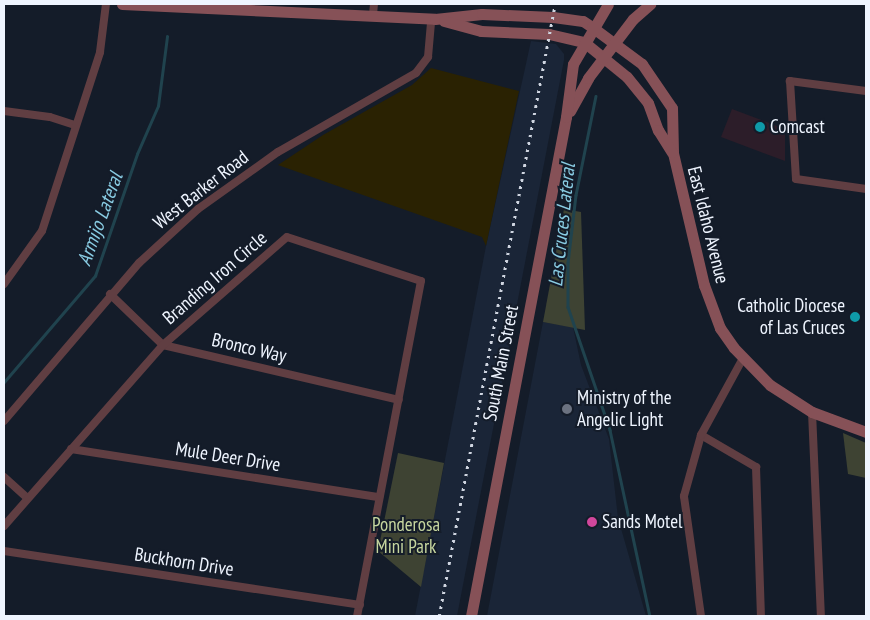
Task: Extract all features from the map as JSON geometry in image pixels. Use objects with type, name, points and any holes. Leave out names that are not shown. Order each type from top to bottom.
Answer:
[{"type":"main road","points":[[122,4],[374,10],[433,19],[481,31],[549,34],[584,42]]},
{"type":"main road","name":"South Main Street","points":[[471,616],[566,117],[573,64],[592,27],[608,4]]},
{"type":"main road","name":"South Main Street","points":[[566,117],[616,42],[650,4]]},
{"type":"main road","name":"East Idaho Avenue","points":[[433,19],[482,14],[553,16],[583,21],[616,42],[642,64],[672,108],[673,154],[704,285],[720,328],[742,360],[770,385],[812,412],[866,432]]},
{"type":"main road","name":"East Idaho Avenue","points":[[584,42],[605,57],[627,77],[648,103],[658,130],[673,154]]},
{"type":"street","points":[[4,284],[42,231],[100,52],[106,4]]},
{"type":"street","name":"West Barker Road","points":[[4,422],[110,294],[169,234],[233,182],[330,121],[416,73],[428,56],[433,19]]},
{"type":"street","points":[[866,91],[790,81],[796,179],[866,189]]},
{"type":"street","points":[[4,111],[50,117],[76,125]]},
{"type":"street","name":"Branding Iron Circle","points":[[4,526],[162,345],[287,237],[421,281],[357,616]]},
{"type":"street","points":[[110,294],[162,345]]},
{"type":"street","name":"Bronco Way","points":[[162,345],[399,400]]},
{"type":"street","points":[[701,616],[684,496],[701,435],[742,360]]},
{"type":"street","points":[[812,412],[821,616]]},
{"type":"street","points":[[701,435],[756,467],[761,616]]},
{"type":"street","name":"Mule Deer Drive","points":[[71,449],[380,496]]},
{"type":"street","points":[[4,477],[27,498]]},
{"type":"street","name":"Buckhorn Drive","points":[[4,551],[360,605]]},
{"type":"shaded area","points":[[531,41],[556,44],[564,54],[564,60],[457,616],[415,616],[486,246]]},
{"type":"shaded area","points":[[732,109],[785,129],[785,161],[721,137]]},
{"type":"shaded area","points":[[543,322],[573,327],[581,365],[609,439],[618,518],[646,616],[487,616]]},
{"type":"green space","points":[[564,209],[581,212],[585,330],[543,322]]},
{"type":"green space","points":[[843,433],[866,443],[866,478],[848,474]]},
{"type":"green space","name":"Ponderosa Mini Park","points":[[398,453],[444,463],[421,587],[378,551]]},
{"type":"sand","points":[[431,68],[519,91],[486,246],[482,237],[278,165],[323,135],[412,85]]},
{"type":"waterway","name":"Armijo Lateral","points":[[4,382],[95,276],[137,154],[158,106],[167,37]]},
{"type":"waterway","name":"Las Cruces Lateral","points":[[596,96],[576,195],[568,263],[568,307],[610,430],[650,616]]},
{"type":"railway","points":[[439,616],[555,4]]},
{"type":"place","name":"Comcast","points":[[760,127]]},
{"type":"place","name":"Catholic Diocese of Las Cruces","points":[[855,317]]},
{"type":"place","name":"Ministry of the Angelic Light","points":[[567,409]]},
{"type":"place","name":"Sands Motel","points":[[592,522]]}]
